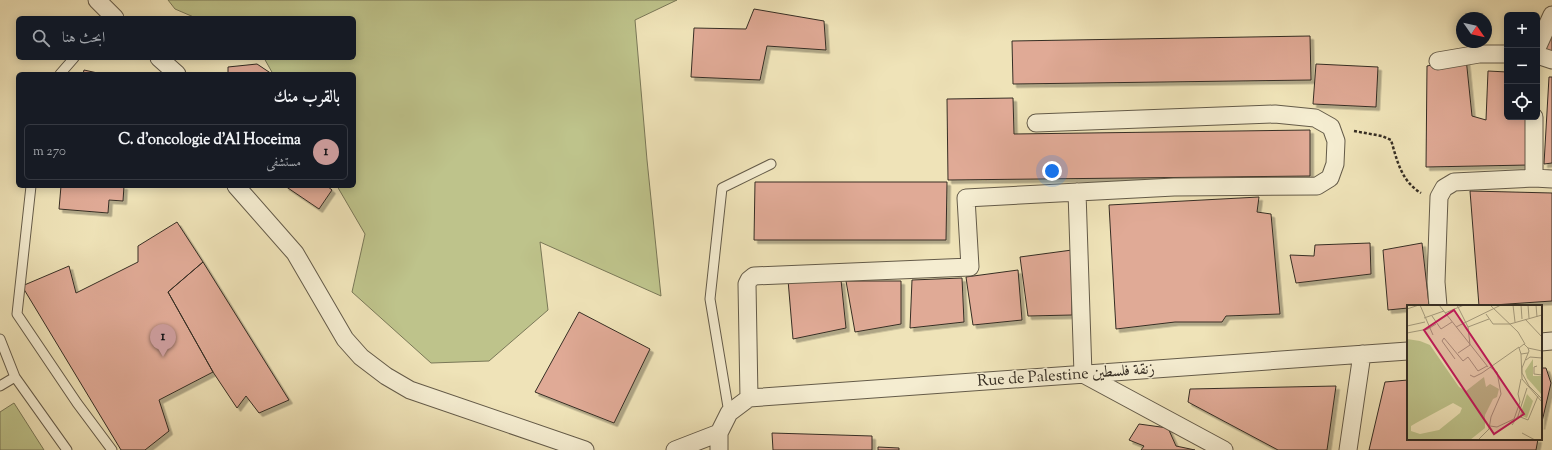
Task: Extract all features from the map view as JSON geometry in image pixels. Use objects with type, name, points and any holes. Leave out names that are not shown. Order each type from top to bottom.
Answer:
[{"type":"street","points":[[97,0],[110,16]]},
{"type":"street","points":[[1540,41],[1552,15]]},
{"type":"street","points":[[1438,61],[1479,54],[1504,54]]},
{"type":"street","points":[[1540,56],[1552,60]]},
{"type":"street","points":[[161,60],[175,72]]},
{"type":"street","points":[[719,450],[719,433],[729,413],[749,398],[747,284],[754,276],[970,267],[966,198],[1174,187],[1316,186],[1330,178],[1335,164],[1336,141],[1330,127],[1315,118],[1275,114],[1036,123]]},
{"type":"street","points":[[1534,120],[1534,178]]},
{"type":"street","points":[[1438,305],[1436,282],[1439,197],[1444,188],[1454,182],[1534,178],[1552,179]]},
{"type":"street","points":[[238,188],[295,253],[345,339],[361,357],[386,376],[410,390],[585,450]]},
{"type":"street","points":[[1077,192],[1083,374],[1224,450]]},
{"type":"street","points":[[1542,342],[1552,341]]},
{"type":"street","name":"Rue de Palestine زنقة فلسطين","points":[[749,398],[1407,351]]},
{"type":"street","points":[[1348,450],[1362,354]]},
{"type":"street","points":[[676,450],[719,433]]},
{"type":"lane","points":[[62,72],[72,60]]},
{"type":"lane","points":[[729,413],[710,299],[722,188],[771,164]]},
{"type":"lane","points":[[31,188],[17,314],[77,403],[112,450]]},
{"type":"lane","points":[[0,339],[15,377],[67,450]]},
{"type":"lane","points":[[0,386],[15,377]]},
{"type":"path","points":[[1330,127],[1382,136],[1391,140],[1401,171],[1412,188],[1422,194],[1439,197]]},
{"type":"green space","points":[[168,0],[677,0],[635,20],[661,296],[540,242],[548,310],[489,361],[431,363],[352,292],[365,234],[338,188],[356,188],[356,72],[272,72],[265,60],[356,60],[356,16],[191,16],[175,9]]},
{"type":"green space","points":[[14,403],[44,450],[0,450],[0,412]]},
{"type":"building","points":[[754,9],[824,21],[826,50],[767,46],[760,80],[691,77],[694,28],[746,29]]},
{"type":"building","points":[[1552,35],[1552,52],[1545,50]]},
{"type":"building","points":[[1310,36],[1311,80],[1013,84],[1012,41]]},
{"type":"building","points":[[1466,58],[1472,116],[1486,120],[1488,71],[1504,72],[1504,120],[1530,120],[1529,165],[1426,167],[1427,66]]},
{"type":"building","points":[[257,64],[269,72],[228,72],[228,67]]},
{"type":"building","points":[[1316,64],[1378,67],[1376,107],[1313,104]]},
{"type":"building","points":[[1549,77],[1552,77],[1552,163],[1544,164]]},
{"type":"building","points":[[1013,98],[1014,134],[1310,130],[1310,176],[948,180],[947,99]]},
{"type":"building","points":[[755,182],[947,182],[946,240],[754,240]]},
{"type":"building","points":[[61,188],[124,188],[123,201],[109,200],[108,213],[59,209]]},
{"type":"building","points":[[288,188],[330,188],[332,190],[319,209]]},
{"type":"building","points":[[1470,191],[1552,193],[1552,301],[1479,305]]},
{"type":"building","points":[[1259,197],[1257,212],[1271,214],[1280,314],[1226,316],[1222,322],[1175,322],[1116,329],[1109,205]]},
{"type":"building","points":[[177,222],[203,262],[168,292],[213,372],[159,400],[169,431],[145,450],[121,450],[22,286],[69,266],[76,293],[138,262],[138,246]]},
{"type":"building","points":[[1370,243],[1371,274],[1296,283],[1290,255],[1314,256],[1315,245]]},
{"type":"building","points":[[1422,243],[1429,305],[1407,305],[1407,308],[1388,310],[1383,250]]},
{"type":"building","points":[[1072,250],[1072,315],[1028,316],[1020,257]]},
{"type":"building","points":[[203,262],[289,400],[259,413],[246,396],[237,408],[213,372],[168,292]]},
{"type":"building","points":[[1018,270],[1022,320],[973,325],[966,277]]},
{"type":"building","points":[[962,278],[964,322],[910,328],[912,280]]},
{"type":"building","points":[[788,280],[841,280],[846,328],[793,339]]},
{"type":"building","points":[[846,281],[901,281],[901,324],[855,332]]},
{"type":"building","points":[[579,312],[650,349],[614,423],[535,392]]},
{"type":"building","points":[[1542,368],[1546,368],[1551,383],[1542,422]]},
{"type":"building","points":[[1407,380],[1407,440],[1538,440],[1536,450],[1369,450],[1385,382]]},
{"type":"building","points":[[1336,386],[1327,450],[1278,450],[1188,402],[1190,389]]},
{"type":"building","points":[[1139,424],[1168,428],[1176,446],[1195,450],[1141,450],[1144,446],[1129,440]]},
{"type":"building","points":[[772,433],[872,436],[872,450],[773,450]]},
{"type":"building","points":[[878,447],[899,448],[899,450],[878,450]]},
{"type":"place","name":"C. d'oncologie d'Al Hoceima","points":[[163,357]]}]
